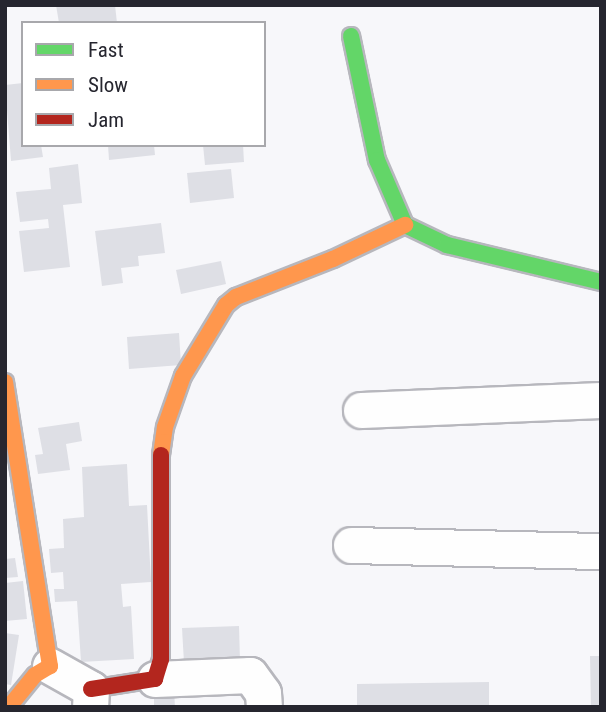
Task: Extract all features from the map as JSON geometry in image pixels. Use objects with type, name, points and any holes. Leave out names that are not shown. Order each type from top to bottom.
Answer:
[{"type":"street","points":[[351,36],[377,160],[405,225],[447,246],[601,282]]},
{"type":"street","points":[[155,679],[161,659],[164,576],[161,456],[165,427],[183,376],[226,305],[236,298],[333,259],[405,225]]},
{"type":"street","points":[[5,382],[42,631],[50,666],[91,698],[155,679],[250,676],[263,692],[264,707]]},
{"type":"street","points":[[361,410],[601,400]]},
{"type":"street","points":[[351,545],[601,551]]},
{"type":"street","points":[[9,707],[35,675],[50,666]]},
{"type":"building","points":[[56,5],[115,5],[117,21],[59,21]]},
{"type":"building","points":[[21,83],[21,147],[41,147],[43,157],[11,161],[5,85]]},
{"type":"building","points":[[108,147],[154,147],[155,155],[109,160]]},
{"type":"building","points":[[203,147],[243,147],[244,162],[205,165]]},
{"type":"building","points":[[78,164],[82,203],[63,205],[70,267],[24,272],[19,231],[49,228],[48,219],[20,222],[16,192],[51,189],[49,168]]},
{"type":"building","points":[[231,169],[234,198],[190,203],[187,173]]},
{"type":"building","points":[[161,223],[165,253],[138,256],[139,266],[121,268],[123,283],[102,286],[95,231]]},
{"type":"building","points":[[221,261],[226,284],[181,294],[176,270]]},
{"type":"building","points":[[179,333],[181,365],[129,369],[127,337]]},
{"type":"building","points":[[79,422],[82,441],[66,444],[70,470],[38,474],[35,455],[43,454],[38,428]]},
{"type":"building","points":[[127,464],[129,506],[147,505],[151,582],[121,584],[123,607],[131,606],[134,659],[81,662],[77,601],[55,602],[54,589],[64,589],[63,572],[51,573],[49,549],[64,548],[63,519],[84,517],[82,467]]},
{"type":"building","points":[[15,558],[18,577],[5,578],[5,559]]},
{"type":"building","points":[[23,581],[27,619],[5,621],[5,583]]},
{"type":"building","points":[[239,626],[240,661],[184,663],[182,628]]},
{"type":"building","points":[[5,633],[19,635],[11,685],[5,684]]},
{"type":"building","points":[[590,656],[601,656],[601,707],[591,707]]},
{"type":"building","points":[[489,682],[489,707],[357,707],[357,684]]},
{"type":"building","points":[[154,690],[174,690],[175,707],[154,707]]},
{"type":"traffic: fast","points":[[351,36],[377,160],[405,225],[447,245],[601,282]]},
{"type":"traffic: slow","points":[[161,455],[165,427],[183,376],[226,305],[236,297],[333,259],[405,225]]},
{"type":"traffic: slow","points":[[5,382],[50,666],[35,675],[9,707]]},
{"type":"traffic: jam","points":[[91,689],[155,679],[161,659],[161,455]]}]
